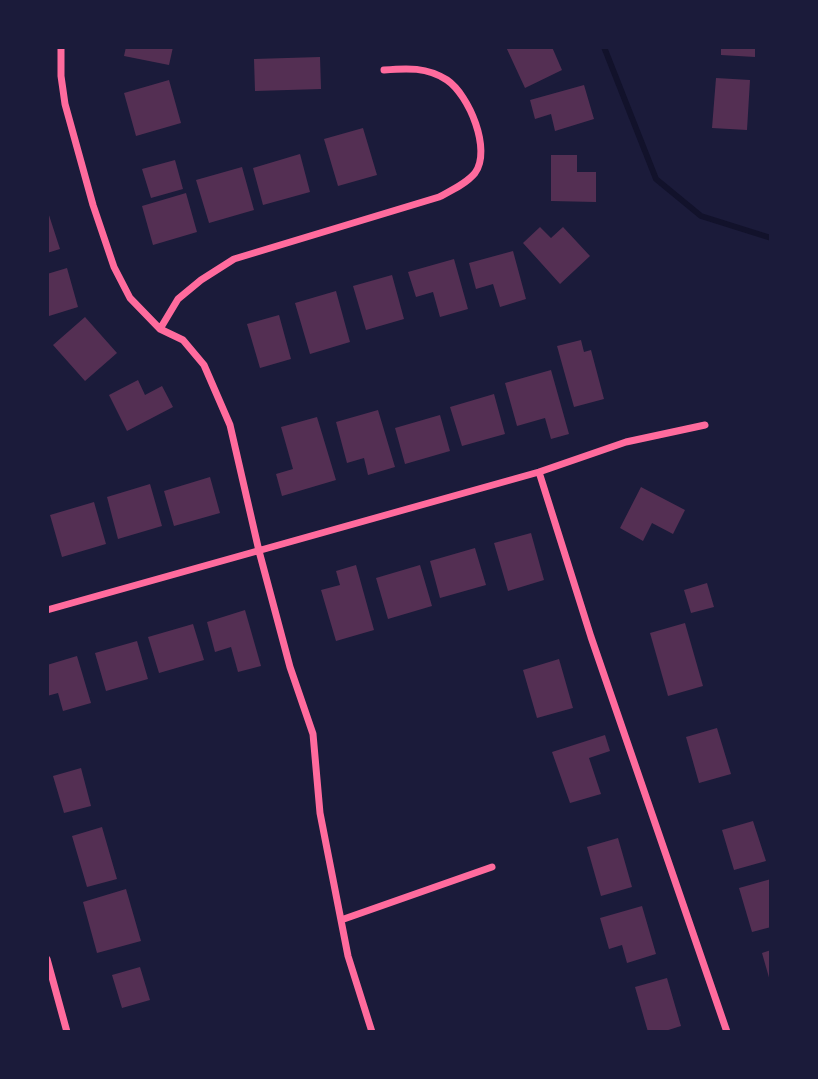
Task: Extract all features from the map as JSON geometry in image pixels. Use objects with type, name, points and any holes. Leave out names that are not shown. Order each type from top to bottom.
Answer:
[{"type":"street","points":[[61,47],[65,104],[93,205],[114,267],[130,298],[160,329],[183,340],[204,365],[230,425],[259,551],[290,667],[313,734],[320,813],[348,956],[372,1032]]},
{"type":"street","points":[[160,329],[178,299],[234,259],[439,197],[469,180],[477,170],[480,134],[466,100],[448,80],[418,68],[384,70]]},
{"type":"street","points":[[47,610],[539,472],[626,442],[705,425]]},
{"type":"street","points":[[539,472],[591,637],[727,1032]]},
{"type":"street","points":[[341,920],[492,867]]},
{"type":"street","points":[[47,959],[67,1032]]},
{"type":"building","points":[[126,47],[173,47],[169,65],[124,56]]},
{"type":"building","points":[[506,47],[552,47],[562,70],[525,88]]},
{"type":"building","points":[[721,47],[755,47],[755,57],[721,55]]},
{"type":"building","points":[[320,57],[321,89],[255,91],[254,59]]},
{"type":"building","points":[[716,78],[750,80],[747,130],[712,128]]},
{"type":"building","points":[[169,80],[181,123],[136,136],[124,93]]},
{"type":"building","points":[[584,85],[594,119],[555,131],[551,114],[535,119],[530,100]]},
{"type":"building","points":[[363,128],[377,175],[338,186],[324,139]]},
{"type":"building","points":[[300,154],[310,192],[263,205],[253,168]]},
{"type":"building","points":[[551,155],[577,155],[577,172],[596,172],[596,202],[551,201]]},
{"type":"building","points":[[175,160],[183,189],[151,198],[142,169]]},
{"type":"building","points":[[242,167],[254,210],[209,223],[196,180]]},
{"type":"building","points":[[186,193],[197,232],[153,245],[142,206]]},
{"type":"building","points":[[47,209],[60,249],[47,253]]},
{"type":"building","points":[[540,227],[551,238],[563,227],[590,256],[560,284],[523,243]]},
{"type":"building","points":[[513,251],[526,299],[500,307],[493,284],[476,289],[469,263]]},
{"type":"building","points":[[454,259],[468,309],[440,317],[433,292],[416,297],[408,272]]},
{"type":"building","points":[[67,268],[78,307],[49,316],[47,274]]},
{"type":"building","points":[[392,275],[404,319],[366,330],[353,286]]},
{"type":"building","points":[[336,291],[350,342],[310,354],[295,303]]},
{"type":"building","points":[[279,315],[291,359],[260,368],[247,324]]},
{"type":"building","points":[[85,317],[117,353],[85,381],[53,345]]},
{"type":"building","points":[[581,340],[584,352],[591,350],[604,399],[574,407],[557,346]]},
{"type":"building","points":[[551,370],[569,434],[551,439],[545,418],[517,426],[505,383]]},
{"type":"building","points":[[138,380],[145,395],[162,386],[173,407],[127,431],[109,395]]},
{"type":"building","points":[[494,394],[505,434],[462,446],[450,407]]},
{"type":"building","points":[[378,410],[395,467],[368,475],[364,458],[347,463],[336,422]]},
{"type":"building","points":[[440,415],[450,451],[405,464],[395,428]]},
{"type":"building","points":[[317,417],[336,480],[282,496],[276,474],[293,469],[281,427]]},
{"type":"building","points":[[210,477],[220,513],[174,526],[164,491]]},
{"type":"building","points":[[150,484],[162,526],[118,539],[107,497]]},
{"type":"building","points":[[641,487],[685,510],[673,534],[652,523],[643,541],[620,528]]},
{"type":"building","points":[[94,502],[106,544],[62,557],[50,515]]},
{"type":"building","points":[[531,533],[544,580],[508,591],[494,543]]},
{"type":"building","points":[[475,548],[486,585],[440,598],[430,561]]},
{"type":"building","points":[[356,565],[374,630],[336,641],[321,590],[340,585],[336,571]]},
{"type":"building","points":[[420,565],[432,606],[388,619],[376,578]]},
{"type":"building","points":[[707,583],[714,607],[691,613],[684,590]]},
{"type":"building","points":[[245,610],[261,666],[238,672],[231,647],[215,652],[207,622]]},
{"type":"building","points":[[685,623],[703,686],[668,696],[650,633]]},
{"type":"building","points":[[193,624],[204,660],[159,673],[148,637]]},
{"type":"building","points":[[137,641],[148,679],[106,691],[95,653]]},
{"type":"building","points":[[77,656],[91,703],[63,711],[58,693],[47,696],[47,665]]},
{"type":"building","points":[[559,659],[573,708],[537,718],[523,670]]},
{"type":"building","points":[[717,728],[731,774],[699,783],[686,737]]},
{"type":"building","points":[[605,735],[610,751],[589,758],[601,794],[570,803],[552,752]]},
{"type":"building","points":[[81,768],[91,806],[64,813],[53,776]]},
{"type":"building","points":[[753,821],[766,861],[734,870],[722,830]]},
{"type":"building","points":[[102,827],[117,879],[87,887],[72,836]]},
{"type":"building","points":[[618,838],[632,887],[601,896],[587,847]]},
{"type":"building","points":[[771,879],[771,927],[752,932],[739,888]]},
{"type":"building","points":[[126,889],[141,941],[97,953],[83,902]]},
{"type":"building","points":[[642,906],[656,954],[627,963],[622,945],[609,949],[600,918]]},
{"type":"building","points":[[771,950],[771,981],[770,981],[762,953]]},
{"type":"building","points":[[140,967],[150,1000],[122,1008],[112,975]]},
{"type":"building","points":[[667,978],[681,1026],[662,1032],[648,1032],[635,987]]},
{"type":"waterway","points":[[604,47],[656,179],[701,216],[771,238]]}]
